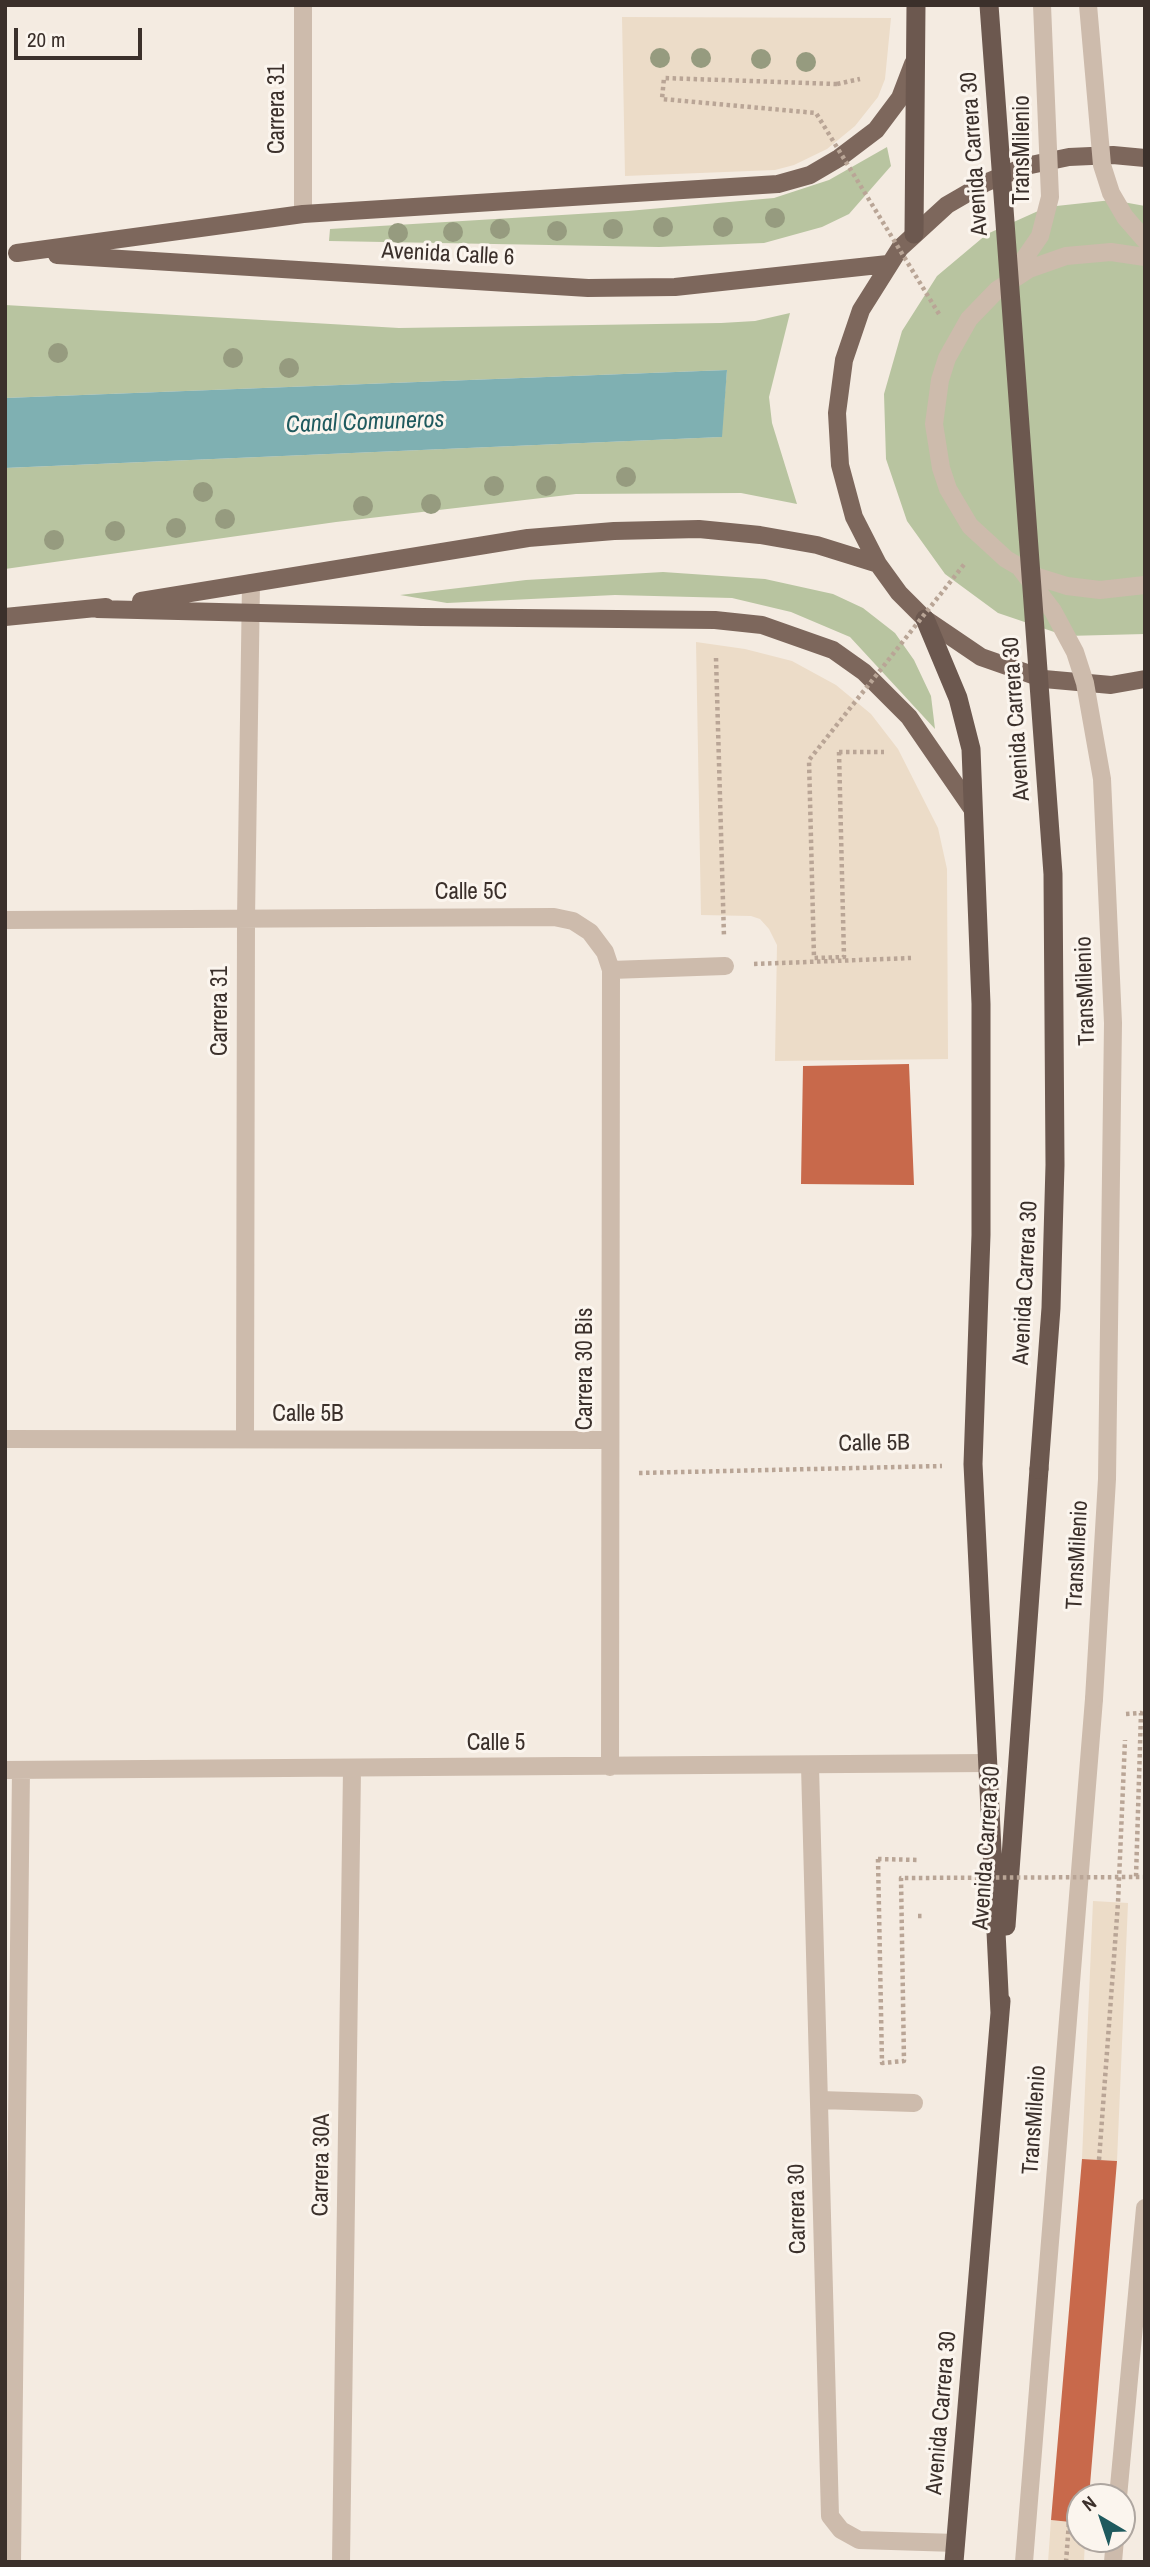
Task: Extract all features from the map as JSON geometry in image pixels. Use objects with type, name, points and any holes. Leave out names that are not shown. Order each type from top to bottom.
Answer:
[{"type":"highway","points":[[914,234],[916,5]]},
{"type":"highway","name":"Avenida Carrera 30","points":[[955,2552],[1000,2014],[1051,1308],[1055,1165],[1053,874],[989,5]]},
{"type":"highway","points":[[925,619],[953,687],[971,749],[980,955],[981,1194],[973,1464],[1000,2014]]},
{"type":"main road","points":[[11,253],[303,214],[778,184],[810,174],[829,164],[876,130],[900,98],[916,58]]},
{"type":"main road","points":[[1145,158],[1113,155],[1069,156],[1026,166],[985,183],[947,205],[914,234],[888,264],[861,310],[844,360],[836,413],[840,466],[854,517],[878,564],[899,593],[925,619],[981,657],[1044,679],[1111,685],[1145,680]]},
{"type":"main road","name":"Avenida Calle 6","points":[[11,253],[588,288],[675,287],[888,264]]},
{"type":"main road","points":[[5,617],[97,608],[528,538],[614,531],[699,529],[760,535],[817,545],[878,564]]},
{"type":"main road","points":[[97,608],[715,620],[782,630],[833,650],[864,672],[909,717],[973,810]]},
{"type":"street","name":"Carrera 31","points":[[303,5],[303,214]]},
{"type":"street","name":"TransMilenio","points":[[1007,282],[1040,236],[1047,218],[1050,197],[1042,5]]},
{"type":"street","points":[[1088,5],[1102,165],[1111,193],[1125,217],[1145,240]]},
{"type":"street","name":"TransMilenio","points":[[1024,2562],[1094,1699],[1107,1479],[1113,1023],[1102,779],[1085,683],[1075,652],[1053,611],[1021,569],[986,543],[959,508],[941,468],[934,424],[940,380],[956,339],[983,303],[1007,282],[1028,269],[1079,254],[1111,252],[1145,257]]},
{"type":"street","name":"TransMilenio","points":[[1021,569],[1083,589],[1116,590],[1145,585]]},
{"type":"street","name":"Carrera 31","points":[[245,1439],[246,918],[251,583]]},
{"type":"street","name":"Calle 5C","points":[[5,920],[554,917],[573,921],[590,932],[605,952],[611,970]]},
{"type":"street","points":[[611,970],[725,966]]},
{"type":"street","name":"Carrera 30 Bis","points":[[610,1767],[611,970]]},
{"type":"street","name":"Calle 5B","points":[[5,1439],[610,1440]]},
{"type":"street","name":"Calle 5","points":[[13,1770],[988,1763]]},
{"type":"street","name":"Carrera 30","points":[[810,1766],[830,2516],[841,2530],[859,2540],[955,2552]]},
{"type":"street","name":"Carrera 30A","points":[[341,2562],[352,1769]]},
{"type":"street","points":[[12,2562],[13,1770]]},
{"type":"street","points":[[820,2100],[914,2103]]},
{"type":"street","points":[[1119,2483],[1145,2208]]},
{"type":"path","points":[[860,79],[837,84],[664,79],[662,99],[816,113],[940,316]]},
{"type":"path","points":[[884,752],[839,752],[844,957],[814,958],[809,760],[967,561]]},
{"type":"path","points":[[716,658],[725,966],[911,958]]},
{"type":"path","name":"Calle 5B","points":[[610,1474],[928,1467]]},
{"type":"path","points":[[1099,2160],[1118,1903],[1126,1712],[1141,1713],[1136,1877]]},
{"type":"path","points":[[919,1860],[878,1860],[882,2063],[904,2061],[901,1878],[1145,1877]]},
{"type":"green space","points":[[887,147],[891,166],[849,214],[822,227],[764,243],[659,247],[329,241],[330,229],[628,211],[774,198],[829,180]]},
{"type":"green space","points":[[1112,200],[1145,206],[1145,634],[1066,636],[998,613],[945,574],[907,521],[886,459],[884,394],[902,331],[937,276],[987,234],[1047,207]]},
{"type":"green space","points":[[5,305],[399,328],[721,323],[755,321],[790,313],[769,397],[772,423],[797,504],[741,493],[576,494],[336,522],[5,569],[5,468],[721,437],[727,370],[5,398]]},
{"type":"green space","points":[[663,572],[765,579],[833,594],[863,608],[895,633],[914,660],[931,696],[935,729],[850,637],[791,612],[732,598],[615,595],[447,603],[400,595],[526,580]]},
{"type":"shaded area","points":[[622,17],[891,18],[885,79],[878,97],[855,126],[827,149],[794,165],[775,170],[625,176]]},
{"type":"shaded area","points":[[696,642],[745,649],[792,661],[836,685],[871,714],[898,749],[938,828],[947,869],[948,1059],[775,1061],[777,945],[769,929],[760,919],[751,916],[701,915]]},
{"type":"shaded area","points":[[1093,1901],[1128,1903],[1117,2161],[1082,2159]]},
{"type":"shaded area","points":[[1051,2520],[1066,2522],[1066,2553],[1084,2553],[1084,2562],[1048,2562]]},
{"type":"water","name":"Canal Comuneros","points":[[727,370],[722,437],[5,468],[5,398]]},
{"type":"building","points":[[909,1064],[914,1185],[801,1184],[803,1066]]},
{"type":"building","points":[[1082,2159],[1117,2161],[1090,2483],[1066,2483],[1066,2522],[1051,2520]]}]
